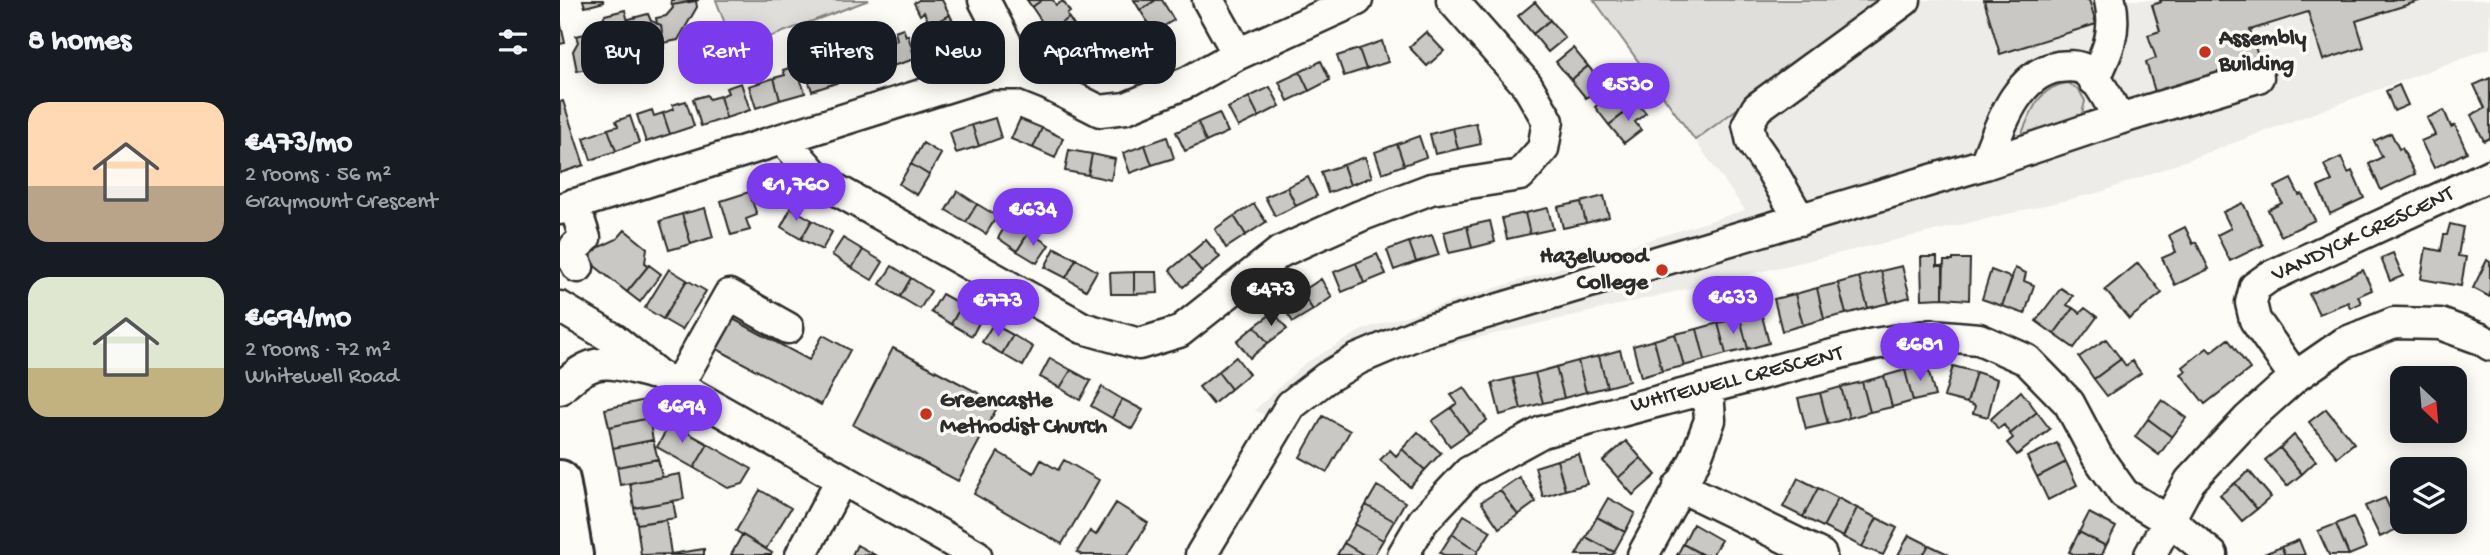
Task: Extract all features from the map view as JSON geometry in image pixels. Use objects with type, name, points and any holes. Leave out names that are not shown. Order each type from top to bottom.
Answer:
[{"type":"main road","points":[[560,480],[573,555]]},
{"type":"street","points":[[984,0],[1019,68]]},
{"type":"street","points":[[1208,0],[1238,54]]},
{"type":"street","points":[[1047,84],[1100,111],[1126,108],[1188,82],[1238,54],[1357,0]]},
{"type":"street","points":[[783,139],[820,180],[1083,328],[1139,344],[1179,332],[1280,252],[1348,221],[1431,189],[1520,175],[1544,149],[1548,121],[1527,85],[1452,0]]},
{"type":"street","points":[[1800,220],[1752,142],[1748,124],[1756,108],[1905,0]]},
{"type":"street","points":[[2094,79],[2112,40],[2114,19],[2110,0]]},
{"type":"street","points":[[1984,164],[2010,106],[2023,88],[2038,75],[2053,68],[2070,65],[2084,69],[2094,79],[2119,119]]},
{"type":"street","points":[[578,267],[572,256],[575,247],[584,238],[567,207],[988,74],[1019,74]]},
{"type":"street","points":[[1201,555],[1291,405],[1326,378],[1357,359],[1435,328],[1984,164],[2258,77]]},
{"type":"street","name":"VANDYCK CRESCENT","points":[[2295,377],[2255,320],[2250,303],[2255,287],[2269,277],[2490,175]]},
{"type":"street","points":[[668,381],[729,295],[788,328]]},
{"type":"street","points":[[560,307],[614,339],[668,381],[976,555]]},
{"type":"street","points":[[2150,555],[2190,481],[2249,419],[2295,377],[2344,343],[2394,323],[2440,324],[2490,345]]},
{"type":"street","name":"WHITEWELL CRESCENT","points":[[1404,555],[1423,521],[1469,472],[1542,432],[1874,344],[1932,335],[1979,339],[2027,360],[2069,403],[2097,456],[2124,494],[2167,520],[2212,555]]},
{"type":"street","points":[[560,389],[583,368],[593,364],[623,366],[668,381]]},
{"type":"street","points":[[1643,555],[1695,460],[1710,419],[1708,390]]},
{"type":"street","points":[[801,555],[841,480]]},
{"type":"street","points":[[1679,486],[1821,555]]},
{"type":"shaded area","points":[[716,0],[869,0],[813,21],[787,21],[787,31],[773,36],[773,21],[724,21]]},
{"type":"shaded area","name":"Hazelwood College","points":[[1594,0],[2490,0],[2490,48],[2101,192],[1383,360],[1327,390],[1289,429],[1255,410],[1304,364],[1364,329],[1745,210]]},
{"type":"shaded area","points":[[1594,0],[1885,0],[1695,140]]},
{"type":"shaded area","points":[[2068,83],[2079,90],[2085,101],[2081,118],[2020,138],[2042,96],[2057,85]]},
{"type":"building","points":[[583,0],[603,0],[604,2],[585,7]]},
{"type":"building","points":[[671,0],[699,0],[672,5]]},
{"type":"building","points":[[919,0],[942,0],[950,15],[938,21],[928,21],[924,12],[920,15],[914,3]]},
{"type":"building","points":[[1027,0],[1042,0],[1032,7]]},
{"type":"building","points":[[1042,0],[1053,0],[1056,5],[1063,1],[1070,12],[1067,14],[1069,18],[1064,21],[1041,21],[1032,7]]},
{"type":"building","points":[[1134,0],[1156,0],[1140,10]]},
{"type":"building","points":[[1156,0],[1162,0],[1174,20],[1147,21],[1140,10]]},
{"type":"building","points":[[1984,0],[2089,0],[2096,24],[2000,54]]},
{"type":"building","name":"Assembly Building","points":[[2160,0],[2422,0],[2356,21],[2364,47],[2323,60],[2308,12],[2250,30],[2260,63],[2156,95],[2146,62],[2156,58],[2148,35],[2160,31],[2152,5],[2161,2]]},
{"type":"building","points":[[696,1],[697,7],[689,21],[678,21],[678,40],[664,43],[664,21],[656,21],[656,18],[666,16],[673,8],[672,5]]},
{"type":"building","points":[[1535,2],[1550,20],[1533,34],[1518,16]]},
{"type":"building","points":[[625,10],[628,21],[601,21],[605,15]]},
{"type":"building","points":[[648,14],[651,21],[629,21]]},
{"type":"building","points":[[950,15],[953,21],[938,21]]},
{"type":"building","points":[[1550,20],[1565,38],[1548,52],[1533,34]]},
{"type":"building","points":[[560,21],[565,43],[560,44]]},
{"type":"building","points":[[903,28],[906,36],[908,35],[911,60],[897,65],[897,40],[897,30]]},
{"type":"building","points":[[1426,32],[1444,51],[1427,66],[1409,47]]},
{"type":"building","points":[[581,35],[581,70],[577,71],[573,51],[578,42],[576,36]]},
{"type":"building","points":[[1382,41],[1388,62],[1366,69],[1359,49]]},
{"type":"building","points":[[1573,48],[1588,66],[1571,80],[1556,62]]},
{"type":"building","points":[[1359,49],[1366,69],[1344,76],[1337,56]]},
{"type":"building","points":[[1321,61],[1330,80],[1309,91],[1300,72]]},
{"type":"building","points":[[1588,66],[1603,84],[1586,98],[1571,80]]},
{"type":"building","points":[[787,69],[787,84],[802,84],[805,93],[780,100],[774,78],[785,75],[783,70]]},
{"type":"building","points":[[1300,72],[1309,91],[1288,101],[1279,82]]},
{"type":"building","points":[[773,78],[780,100],[756,108],[749,86],[773,84]]},
{"type":"building","points":[[2490,78],[2490,138],[2484,141],[2471,115],[2485,108],[2474,85]]},
{"type":"building","points":[[741,84],[750,110],[726,118],[720,96],[728,93],[726,88]]},
{"type":"building","points":[[810,84],[833,84],[812,91]]},
{"type":"building","points":[[2399,85],[2408,105],[2394,111],[2386,91]]},
{"type":"building","points":[[1270,87],[1280,106],[1259,117],[1249,97]]},
{"type":"building","points":[[1611,93],[1626,112],[1609,125],[1595,107]]},
{"type":"building","points":[[707,95],[709,99],[720,96],[726,118],[701,126],[693,99]]},
{"type":"building","points":[[1249,97],[1259,117],[1238,127],[1228,108]]},
{"type":"building","points":[[563,101],[584,165],[560,173],[560,102]]},
{"type":"building","points":[[686,101],[694,126],[670,134],[663,113],[674,109],[672,105]]},
{"type":"building","points":[[1637,103],[1646,113],[1635,122],[1641,130],[1624,143],[1609,125]]},
{"type":"building","points":[[652,110],[654,116],[663,113],[670,134],[646,142],[637,115]]},
{"type":"building","points":[[2444,110],[2451,127],[2455,125],[2467,152],[2434,168],[2421,141],[2435,135],[2427,118]]},
{"type":"building","points":[[1219,113],[1228,132],[1206,142],[1198,122]]},
{"type":"building","points":[[630,116],[639,143],[616,151],[608,129],[618,126],[616,121]]},
{"type":"building","points":[[995,118],[1001,138],[979,146],[972,125]]},
{"type":"building","points":[[1020,119],[1042,128],[1033,148],[1011,139]]},
{"type":"building","points":[[1198,122],[1206,142],[1185,151],[1176,132]]},
{"type":"building","points":[[1476,123],[1481,144],[1458,149],[1453,128]]},
{"type":"building","points":[[972,125],[979,146],[956,153],[950,132]]},
{"type":"building","points":[[1042,128],[1063,138],[1055,158],[1033,148]]},
{"type":"building","points":[[1453,128],[1458,149],[1435,154],[1430,134]]},
{"type":"building","points":[[608,129],[616,151],[591,160],[584,138]]},
{"type":"building","points":[[2391,133],[2415,174],[2381,190],[2369,164],[2382,157],[2374,141]]},
{"type":"building","points":[[1419,136],[1426,157],[1404,165],[1397,144]]},
{"type":"building","points":[[1167,137],[1174,158],[1152,165],[1145,145]]},
{"type":"building","points":[[923,143],[941,154],[929,175],[911,164]]},
{"type":"building","points":[[1397,144],[1404,165],[1382,173],[1375,152]]},
{"type":"building","points":[[1145,145],[1152,165],[1130,173],[1123,153]]},
{"type":"building","points":[[1069,150],[1092,154],[1088,175],[1065,171]]},
{"type":"building","points":[[1092,154],[1115,159],[1111,180],[1088,175]]},
{"type":"building","points":[[1365,157],[1372,177],[1350,185],[1343,165]]},
{"type":"building","points":[[2341,157],[2348,173],[2352,171],[2364,198],[2330,214],[2318,187],[2332,181],[2324,165]]},
{"type":"building","points":[[911,164],[929,175],[917,195],[899,184]]},
{"type":"building","points":[[1343,165],[1350,185],[1328,193],[1321,172]]},
{"type":"building","points":[[1308,177],[1317,196],[1296,206],[1287,187]]},
{"type":"building","points":[[2291,179],[2315,220],[2281,236],[2268,210],[2282,203],[2275,187]]},
{"type":"building","points":[[1287,187],[1296,206],[1275,216],[1265,197]]},
{"type":"building","points":[[957,191],[977,204],[966,222],[946,210]]},
{"type":"building","points":[[749,192],[757,215],[746,219],[750,230],[731,235],[721,201]]},
{"type":"building","points":[[1604,196],[1609,217],[1586,223],[1581,202]]},
{"type":"building","points":[[1581,202],[1586,223],[1563,228],[1558,207]]},
{"type":"building","points":[[2243,203],[2263,245],[2230,261],[2217,235],[2231,228],[2223,212]]},
{"type":"building","points":[[977,204],[997,216],[986,234],[966,222]]},
{"type":"building","points":[[1254,204],[1266,222],[1246,235],[1234,216]]},
{"type":"building","points":[[705,208],[713,237],[691,244],[682,214]]},
{"type":"building","points":[[791,208],[812,220],[801,239],[781,227]]},
{"type":"building","points":[[1548,208],[1553,229],[1530,234],[1525,213]]},
{"type":"building","points":[[1525,213],[1530,234],[1507,239],[1502,218]]},
{"type":"building","points":[[682,214],[691,244],[669,250],[660,221]]},
{"type":"building","points":[[1234,216],[1246,235],[1226,248],[1215,229]]},
{"type":"building","points":[[812,220],[832,232],[822,250],[801,239]]},
{"type":"building","points":[[1009,220],[1029,232],[1017,251],[998,238]]},
{"type":"building","points":[[1490,221],[1495,242],[1472,248],[1467,226]]},
{"type":"building","points":[[2450,224],[2463,227],[2458,256],[2466,257],[2461,286],[2421,279],[2426,248],[2441,251],[2444,235],[2447,235]]},
{"type":"building","points":[[1467,226],[1472,248],[1449,253],[1444,232]]},
{"type":"building","points":[[2185,227],[2193,244],[2196,242],[2209,269],[2175,285],[2162,258],[2176,252],[2169,235]]},
{"type":"building","points":[[625,230],[647,248],[645,263],[649,265],[627,292],[591,263],[595,249],[617,239]]},
{"type":"building","points":[[1029,232],[1049,245],[1037,263],[1017,251]]},
{"type":"building","points":[[1432,235],[1439,255],[1416,262],[1409,242]]},
{"type":"building","points":[[843,238],[863,250],[852,268],[832,255]]},
{"type":"building","points":[[1206,240],[1220,257],[1202,272],[1188,255]]},
{"type":"building","points":[[1409,242],[1416,262],[1394,270],[1387,250]]},
{"type":"building","points":[[1055,248],[1076,259],[1066,278],[1045,267]]},
{"type":"building","points":[[863,250],[883,262],[872,280],[852,268]]},
{"type":"building","points":[[2393,253],[2403,276],[2390,281],[2381,258]]},
{"type":"building","points":[[1377,254],[1386,274],[1364,283],[1356,263]]},
{"type":"building","points":[[1188,255],[1202,272],[1183,287],[1170,270]]},
{"type":"building","points":[[1921,257],[1937,257],[1937,266],[1943,266],[1943,298],[1922,299]]},
{"type":"building","points":[[1076,259],[1097,271],[1086,290],[1066,278]]},
{"type":"building","points":[[1970,259],[1969,300],[1943,298],[1944,261]]},
{"type":"building","points":[[2487,260],[2490,262],[2490,297],[2473,288]]},
{"type":"building","points":[[1356,263],[1364,283],[1342,292],[1334,272]]},
{"type":"building","points":[[2138,263],[2162,293],[2129,319],[2105,290]]},
{"type":"building","points":[[649,265],[661,274],[640,302],[627,292]]},
{"type":"building","points":[[892,266],[911,278],[900,297],[880,284]]},
{"type":"building","points":[[1902,266],[1910,297],[1889,303],[1881,271]]},
{"type":"building","points":[[2015,268],[2026,273],[2024,281],[2034,285],[2025,314],[2002,306]]},
{"type":"building","points":[[669,269],[687,280],[663,319],[645,308]]},
{"type":"building","points":[[1991,270],[2012,278],[2002,306],[1982,299]]},
{"type":"building","points":[[2363,270],[2372,290],[2358,296],[2361,303],[2350,308],[2348,302],[2319,314],[2309,294]]},
{"type":"building","points":[[1881,271],[1889,303],[1868,308],[1859,277]]},
{"type":"building","points":[[1134,272],[1134,294],[1111,294],[1110,273]]},
{"type":"building","points":[[1134,272],[1157,272],[1158,293],[1134,294]]},
{"type":"building","points":[[1859,277],[1868,308],[1846,314],[1838,283]]},
{"type":"building","points":[[911,278],[931,291],[920,309],[900,297]]},
{"type":"building","points":[[1321,279],[1332,297],[1313,310],[1301,292]]},
{"type":"building","points":[[687,280],[706,291],[682,330],[663,319]]},
{"type":"building","points":[[1838,283],[1846,314],[1824,319],[1817,288]]},
{"type":"building","points":[[1817,288],[1824,319],[1803,325],[1795,294]]},
{"type":"building","points":[[2061,288],[2073,296],[2067,305],[2073,308],[2054,334],[2036,321]]},
{"type":"building","points":[[1301,292],[1313,310],[1293,322],[1281,304]]},
{"type":"building","points":[[942,294],[962,305],[951,324],[931,312]]},
{"type":"building","points":[[1795,294],[1803,325],[1782,331],[1774,299]]},
{"type":"building","points":[[962,305],[982,317],[972,336],[951,324]]},
{"type":"building","points":[[2073,308],[2080,313],[2085,308],[2097,317],[2074,348],[2054,334]]},
{"type":"building","points":[[1274,312],[1287,329],[1268,343],[1255,326]]},
{"type":"building","points":[[1761,312],[1769,343],[1748,349],[1740,318]]},
{"type":"building","points":[[1740,318],[1748,349],[1726,354],[1718,323]]},
{"type":"building","points":[[733,319],[809,360],[823,335],[850,350],[821,405],[717,349]]},
{"type":"building","points":[[1718,323],[1726,354],[1705,360],[1697,329]]},
{"type":"building","points":[[993,324],[1013,335],[1002,354],[982,342]]},
{"type":"building","points":[[1255,326],[1268,343],[1250,358],[1237,341]]},
{"type":"building","points":[[1697,329],[1705,360],[1684,366],[1675,334]]},
{"type":"building","points":[[1675,334],[1684,366],[1662,371],[1654,340]]},
{"type":"building","points":[[1013,335],[1033,347],[1023,366],[1002,354]]},
{"type":"building","points":[[2106,339],[2121,359],[2094,379],[2079,357]]},
{"type":"building","points":[[2228,339],[2250,369],[2205,404],[2181,374],[2186,371],[2183,367],[2207,348],[2211,352]]},
{"type":"building","points":[[1654,340],[1662,371],[1641,377],[1633,346]]},
{"type":"building","name":"Greencastle Methodist Church","points":[[893,348],[999,404],[958,481],[853,425]]},
{"type":"building","points":[[1620,350],[1629,381],[1607,387],[1599,356]]},
{"type":"building","points":[[1599,356],[1607,387],[1586,392],[1578,361]]},
{"type":"building","points":[[1236,357],[1249,374],[1231,389],[1218,372]]},
{"type":"building","points":[[1050,358],[1071,370],[1060,388],[1040,377]]},
{"type":"building","points":[[2121,359],[2126,366],[2132,361],[2141,373],[2107,396],[2094,379]]},
{"type":"building","points":[[1578,361],[1586,392],[1564,398],[1556,367]]},
{"type":"building","points":[[1927,365],[1935,396],[1913,401],[1905,370]]},
{"type":"building","points":[[1953,366],[1976,372],[1967,403],[1944,397]]},
{"type":"building","points":[[1556,367],[1564,398],[1543,403],[1535,373]]},
{"type":"building","points":[[1071,370],[1091,381],[1080,400],[1060,388]]},
{"type":"building","points":[[1905,370],[1913,401],[1892,407],[1884,376]]},
{"type":"building","points":[[1218,372],[1231,389],[1213,404],[1199,387]]},
{"type":"building","points":[[1976,372],[1997,379],[1988,417],[1973,413],[1975,406],[1967,403]]},
{"type":"building","points":[[1535,373],[1543,403],[1521,409],[1513,378]]},
{"type":"building","points":[[1884,376],[1892,407],[1870,412],[1862,382]]},
{"type":"building","points":[[1513,378],[1521,409],[1500,415],[1492,383]]},
{"type":"building","points":[[1862,382],[1870,412],[1849,418],[1841,387]]},
{"type":"building","points":[[1102,387],[1122,399],[1112,418],[1091,406]]},
{"type":"building","points":[[1464,387],[1487,420],[1469,433],[1451,408],[1457,403],[1451,395]]},
{"type":"building","points":[[1841,387],[1849,418],[1828,424],[1820,393]]},
{"type":"building","points":[[2021,391],[2037,412],[2010,434],[2004,425],[1998,429],[1991,419]]},
{"type":"building","points":[[1820,393],[1828,424],[1806,429],[1798,398]]},
{"type":"building","points":[[1122,399],[1143,410],[1132,429],[1112,418]]},
{"type":"building","points":[[645,400],[649,418],[609,427],[605,409]]},
{"type":"building","points":[[2162,400],[2186,418],[2172,437],[2148,419]]},
{"type":"building","points":[[1451,408],[1469,433],[1450,446],[1432,421]]},
{"type":"building","points":[[2326,409],[2354,443],[2337,457],[2309,422]]},
{"type":"building","points":[[2037,412],[2050,429],[2017,455],[2007,443],[2013,438],[2010,434]]},
{"type":"building","points":[[1323,416],[1350,431],[1327,472],[1300,457]]},
{"type":"building","points":[[649,418],[653,440],[613,448],[609,427]]},
{"type":"building","points":[[2148,419],[2172,437],[2159,455],[2135,437]]},
{"type":"building","points":[[670,423],[708,444],[694,468],[657,447]]},
{"type":"building","points":[[1418,432],[1441,453],[1425,470],[1402,449]]},
{"type":"building","points":[[2294,435],[2316,461],[2302,474],[2280,448]]},
{"type":"building","points":[[653,440],[658,459],[617,467],[613,448]]},
{"type":"building","points":[[1626,441],[1641,458],[1618,478],[1603,461]]},
{"type":"building","points":[[2057,443],[2066,462],[2037,477],[2027,457]]},
{"type":"building","points":[[708,444],[752,469],[743,484],[728,488],[694,468]]},
{"type":"building","points":[[2280,448],[2302,474],[2287,486],[2265,460]]},
{"type":"building","points":[[1402,449],[1425,470],[1410,487],[1380,460],[1390,450],[1396,456]]},
{"type":"building","points":[[998,452],[1034,473],[1041,460],[1058,470],[1064,460],[1099,480],[1062,544],[974,494]]},
{"type":"building","points":[[1579,454],[1587,484],[1565,490],[1557,460]]},
{"type":"building","points":[[1641,458],[1656,475],[1633,495],[1618,478]]},
{"type":"building","points":[[658,459],[662,477],[620,485],[617,467]]},
{"type":"building","points":[[1557,460],[1565,490],[1543,497],[1535,467]]},
{"type":"building","points":[[2066,462],[2077,485],[2048,500],[2037,477]]},
{"type":"building","points":[[2249,471],[2271,497],[2257,509],[2235,483]]},
{"type":"building","points":[[680,474],[684,499],[634,508],[630,483]]},
{"type":"building","points":[[1519,477],[1536,502],[1518,515],[1500,490]]},
{"type":"building","points":[[1798,478],[1818,488],[1803,517],[1783,507]]},
{"type":"building","points":[[2235,483],[2257,509],[2242,521],[2220,495]]},
{"type":"building","points":[[1377,486],[1405,502],[1394,521],[1366,505]]},
{"type":"building","points":[[1818,488],[1838,498],[1823,527],[1803,517]]},
{"type":"building","points":[[760,490],[791,508],[766,549],[736,531]]},
{"type":"building","points":[[1500,490],[1518,515],[1499,528],[1481,502]]},
{"type":"building","points":[[1608,498],[1635,513],[1625,532],[1597,517]]},
{"type":"building","points":[[1838,498],[1857,508],[1843,537],[1823,527]]},
{"type":"building","points":[[2385,498],[2390,509],[2390,532],[2380,537],[2365,506]]},
{"type":"building","points":[[673,501],[676,518],[637,524],[634,508]]},
{"type":"building","points":[[1116,503],[1148,523],[1128,555],[1082,555],[1077,552],[1090,531],[1096,535]]},
{"type":"building","points":[[1366,505],[1394,521],[1383,540],[1355,524]]},
{"type":"building","points":[[1857,508],[1877,518],[1862,547],[1843,537]]},
{"type":"building","points":[[2089,513],[2116,527],[2106,546],[2079,532]]},
{"type":"building","points":[[1464,515],[1491,531],[1478,551],[1452,534]]},
{"type":"building","points":[[1597,517],[1625,532],[1614,552],[1586,537]]},
{"type":"building","points":[[2353,517],[2366,548],[2349,555],[2336,524]]},
{"type":"building","points":[[1877,518],[1897,528],[1883,555],[1862,547]]},
{"type":"building","points":[[666,520],[671,554],[641,555],[637,524]]},
{"type":"building","points":[[1355,524],[1383,540],[1374,555],[1364,555],[1344,543]]},
{"type":"building","points":[[1693,524],[1721,540],[1712,555],[1703,555],[1683,544]]},
{"type":"building","points":[[2336,524],[2349,555],[2329,555],[2318,531]]},
{"type":"building","points":[[2079,532],[2106,546],[2102,555],[2076,555],[2069,552]]},
{"type":"building","points":[[1452,534],[1478,551],[1476,555],[1440,553]]},
{"type":"building","points":[[742,535],[772,553],[771,555],[731,555]]},
{"type":"building","points":[[1909,535],[1929,545],[1923,555],[1898,555]]},
{"type":"building","points":[[1586,537],[1614,552],[1612,555],[1576,555]]},
{"type":"building","points":[[2299,540],[2305,555],[2285,555],[2281,547]]},
{"type":"building","points":[[1344,543],[1364,555],[1337,555]]},
{"type":"building","points":[[1683,544],[1703,555],[1677,555]]},
{"type":"building","points":[[857,545],[875,555],[852,555]]},
{"type":"building","points":[[1929,545],[1948,554],[1948,555],[1923,555]]},
{"type":"building","points":[[2281,547],[2285,555],[2264,554]]},
{"type":"building","points":[[704,549],[704,555],[661,555],[671,554]]},
{"type":"place","name":"Assembly Building","points":[[2205,52]]},
{"type":"place","name":"Hazelwood College","points":[[1662,270]]},
{"type":"place","name":"Greencastle Methodist Church","points":[[926,414]]}]
